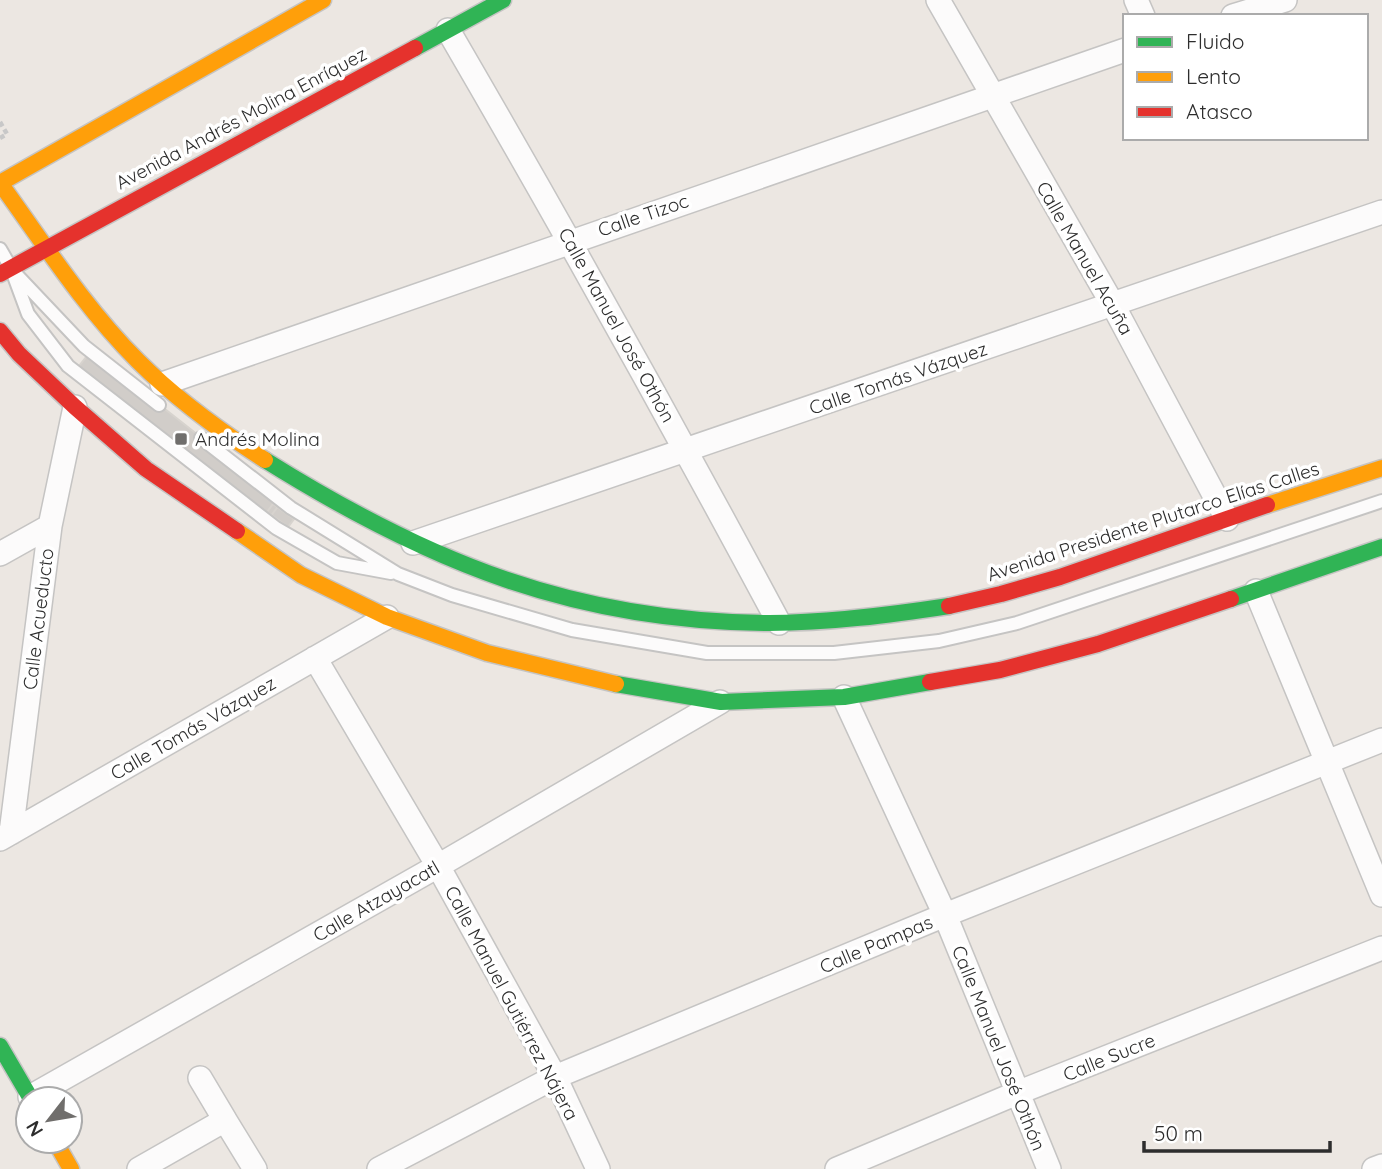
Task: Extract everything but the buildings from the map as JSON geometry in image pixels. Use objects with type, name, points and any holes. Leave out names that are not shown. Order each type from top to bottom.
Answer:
[{"type":"main road","points":[[0,183],[323,0]]},
{"type":"main road","name":"Avenida Andrés Molina Enríquez","points":[[5,271],[494,5]]},
{"type":"main road","name":"Avenida Presidente Plutarco Elías Calles","points":[[0,183],[95,313],[124,347],[162,384],[244,447],[317,493],[414,543],[528,589],[595,606],[675,619],[779,623],[868,618],[970,602],[1079,570],[1382,468]]},
{"type":"main road","points":[[0,331],[19,354],[75,407],[146,469],[301,575],[387,617],[488,653],[576,676],[656,692],[721,702],[844,697],[1000,670],[1098,644],[1382,547]]},
{"type":"main road","points":[[0,1045],[23,1085]]},
{"type":"street","points":[[494,5],[520,0]]},
{"type":"street","name":"Calle Manuel Acuña","points":[[938,0],[1113,305],[1227,519]]},
{"type":"street","points":[[1240,14],[1285,0]]},
{"type":"street","name":"Calle Manuel José Othón","points":[[448,30],[687,450],[779,623]]},
{"type":"street","name":"Calle Tizoc","points":[[162,384],[991,94],[1123,51]]},
{"type":"street","name":"Calle Tomás Vázquez","points":[[414,543],[1382,212]]},
{"type":"street","name":"Calle Acueducto","points":[[5,836],[50,526],[75,407]]},
{"type":"street","points":[[0,554],[50,526]]},
{"type":"street","points":[[1256,591],[1382,895]]},
{"type":"street","name":"Calle Tomás Vázquez","points":[[5,836],[387,617]]},
{"type":"street","name":"Calle Manuel Gutiérrez Nájera","points":[[315,658],[438,866],[555,1077],[598,1169]]},
{"type":"street","name":"Calle Manuel José Othón","points":[[844,697],[945,915],[1049,1169]]},
{"type":"street","name":"Calle Atzayacatl","points":[[53,1085],[721,702]]},
{"type":"street","name":"Calle Pampas","points":[[379,1169],[555,1077],[945,915],[1382,740]]},
{"type":"street","name":"Calle Sucre","points":[[837,1169],[1017,1093],[1382,948]]},
{"type":"street","points":[[200,1078],[255,1169]]},
{"type":"street","points":[[139,1169],[225,1120]]},
{"type":"street","points":[[1374,1169],[1382,1166]]},
{"type":"lane","points":[[0,249],[5,271],[28,314],[68,366],[276,528],[337,563],[398,574]]},
{"type":"lane","points":[[5,271],[84,346],[171,414]]},
{"type":"lane","points":[[193,431],[291,508],[398,574],[452,595],[572,630],[707,653],[834,653],[939,640],[1017,623],[1382,501]]},
{"type":"path","points":[[0,122],[7,134],[0,138]]},
{"type":"traffic: fast","points":[[415,48],[503,0]]},
{"type":"traffic: fast","points":[[265,460],[325,496],[445,556],[505,579],[567,598],[631,611],[698,620],[769,623],[859,618],[949,606]]},
{"type":"traffic: fast","points":[[1231,599],[1382,547]]},
{"type":"traffic: fast","points":[[616,684],[721,702],[844,697],[930,682]]},
{"type":"traffic: fast","points":[[0,1046],[23,1085]]},
{"type":"traffic: slow","points":[[0,183],[323,0]]},
{"type":"traffic: slow","points":[[0,183],[83,297],[138,361],[199,414],[265,460]]},
{"type":"traffic: slow","points":[[1267,505],[1382,468]]},
{"type":"traffic: slow","points":[[237,531],[301,575],[387,617],[487,653],[616,684]]},
{"type":"traffic: slow","points":[[63,1155],[71,1169]]},
{"type":"traffic: jam","points":[[0,274],[415,48]]},
{"type":"traffic: jam","points":[[0,331],[19,354],[75,407],[146,469],[237,531]]},
{"type":"traffic: jam","points":[[949,606],[1060,577],[1267,505]]},
{"type":"traffic: jam","points":[[930,682],[1000,670],[1098,644],[1231,599]]},
{"type":"place","name":"Andrés Molina","points":[[181,439]]}]
